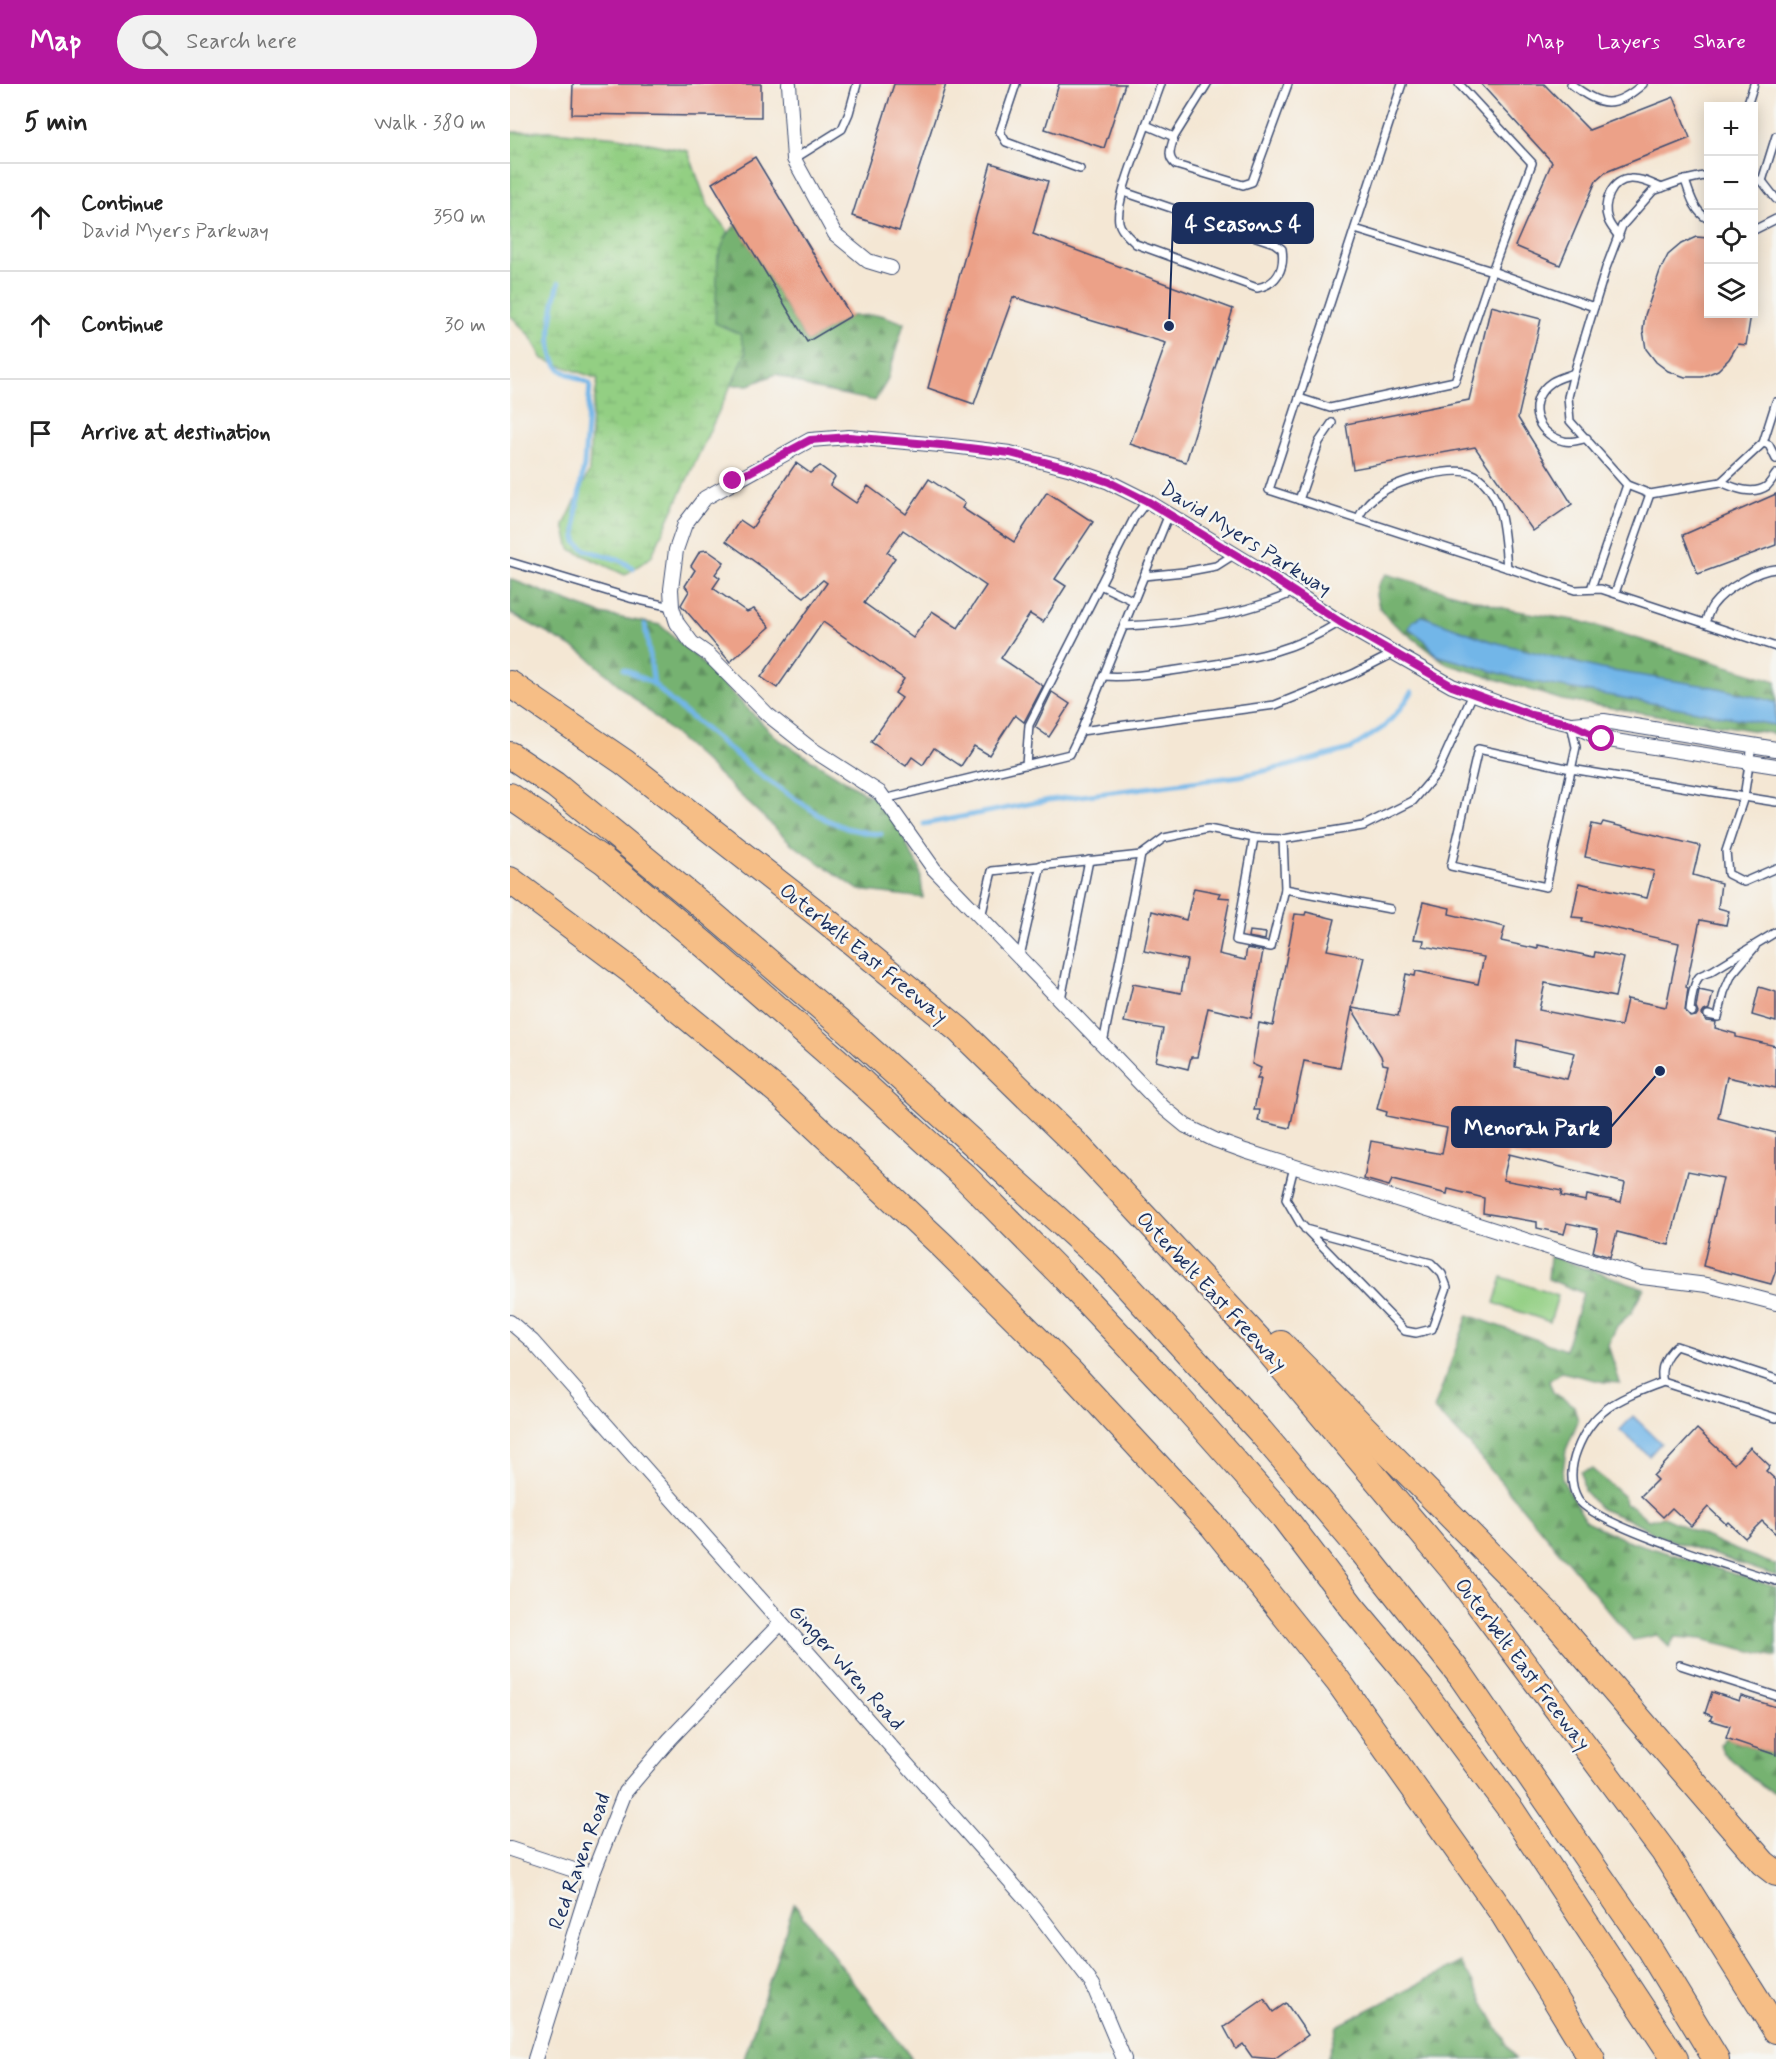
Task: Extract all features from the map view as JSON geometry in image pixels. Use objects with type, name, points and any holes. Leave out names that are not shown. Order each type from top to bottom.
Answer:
[{"type":"highway","name":"Outerbelt East Freeway","points":[[510,684],[624,762],[824,918],[959,1030],[1079,1147],[1260,1341],[1455,1572],[1664,1852],[1776,2030]]},
{"type":"highway","points":[[510,755],[555,785],[711,913],[849,1031],[1109,1266],[1141,1300],[1267,1439],[1363,1552],[1462,1677],[1647,1945],[1716,2059]]},
{"type":"highway","points":[[510,796],[604,861],[706,946],[857,1078],[964,1176],[1170,1389],[1283,1516],[1353,1608],[1427,1697],[1511,1810],[1675,2059]]},
{"type":"highway","points":[[510,880],[629,969],[781,1094],[942,1245],[1072,1374],[1213,1526],[1359,1710],[1504,1915],[1592,2059]]},
{"type":"highway","points":[[1079,1147],[1327,1388],[1552,1618],[1763,1863],[1776,1873]]},
{"type":"street","points":[[789,84],[794,159],[836,234],[868,261],[891,268]]},
{"type":"street","name":"David Myers Parkway","points":[[672,607],[671,589],[676,550],[685,524],[705,498],[810,440],[849,437],[1010,453],[1068,468],[1109,482],[1147,501],[1235,554],[1340,622],[1452,686],[1531,715],[1571,724],[1602,739],[1776,766]]},
{"type":"street","points":[[672,607],[677,623],[693,643],[709,655],[767,714],[810,748],[880,793],[934,869],[1164,1108],[1186,1126],[1215,1140],[1294,1167],[1642,1276],[1707,1285],[1776,1303]]},
{"type":"street","name":"David Myers Parkway","points":[[1571,724],[1604,722],[1776,749]]},
{"type":"street","name":"Ginger Wren Road","points":[[510,1322],[532,1341],[780,1624],[1034,1908],[1093,1985],[1124,2059]]},
{"type":"street","name":"Red Raven Road","points":[[536,2059],[592,1876],[625,1792],[670,1739],[780,1624]]},
{"type":"street","points":[[510,1849],[592,1876]]},
{"type":"lane","points":[[794,159],[842,129],[857,84]]},
{"type":"lane","points":[[1016,84],[1000,132],[1006,142],[1080,168]]},
{"type":"lane","points":[[1124,192],[1274,243],[1282,249],[1284,259],[1277,278],[1269,286],[1257,288],[1136,244],[1118,223],[1119,206],[1161,84]]},
{"type":"lane","points":[[1207,84],[1174,137],[1169,153],[1176,165],[1243,185],[1252,182],[1288,84]]},
{"type":"lane","points":[[1402,84],[1269,490],[1575,590],[1601,589],[1776,647]]},
{"type":"lane","points":[[1299,398],[1330,408],[1455,381],[1491,271],[1532,163],[1459,84]]},
{"type":"lane","points":[[1571,84],[1587,96],[1608,104],[1629,96],[1643,84]]},
{"type":"lane","points":[[1748,102],[1754,84]]},
{"type":"lane","points":[[1146,125],[1174,137]]},
{"type":"lane","points":[[1762,181],[1776,136]]},
{"type":"lane","points":[[1704,176],[1653,191],[1622,226],[1606,268],[1574,373],[1568,397],[1570,421],[1627,486],[1650,494],[1720,482],[1738,489],[1756,490],[1767,486],[1776,474]]},
{"type":"lane","points":[[1618,237],[1608,220],[1606,205],[1611,191],[1620,181],[1630,179],[1662,188]]},
{"type":"lane","points":[[1685,180],[1692,201],[1704,216]]},
{"type":"lane","points":[[1758,180],[1762,181],[1776,199]]},
{"type":"lane","points":[[1758,228],[1776,219]]},
{"type":"lane","points":[[1355,229],[1491,271],[1594,307]]},
{"type":"lane","points":[[1574,373],[1552,382],[1541,393],[1535,409],[1539,426],[1550,436],[1566,442],[1587,438]]},
{"type":"lane","points":[[1720,482],[1763,443],[1776,402]]},
{"type":"lane","points":[[1299,500],[1319,442],[1332,423]]},
{"type":"lane","points":[[1763,443],[1769,446],[1776,459]]},
{"type":"lane","points":[[1358,519],[1363,508],[1381,492],[1397,484],[1406,480],[1460,470],[1475,476],[1489,490],[1501,511],[1507,568]]},
{"type":"lane","points":[[1591,589],[1627,486]]},
{"type":"lane","points":[[1615,594],[1650,494]]},
{"type":"lane","points":[[1026,765],[1029,725],[1134,518],[1147,501]]},
{"type":"lane","points":[[885,799],[1070,754],[1169,514]]},
{"type":"lane","points":[[1144,576],[1216,566],[1235,554]]},
{"type":"lane","points":[[510,562],[630,598],[672,607]]},
{"type":"lane","points":[[1705,623],[1710,608],[1717,600],[1759,572],[1776,568]]},
{"type":"lane","points":[[1100,585],[1134,600]]},
{"type":"lane","points":[[1124,626],[1161,625],[1236,611],[1270,603],[1294,592]]},
{"type":"lane","points":[[1103,676],[1138,676],[1257,657],[1282,651],[1315,637],[1340,622]]},
{"type":"lane","points":[[1081,731],[1275,705],[1353,674],[1394,653]]},
{"type":"lane","points":[[981,917],[992,871],[1141,855],[1164,838],[1208,829],[1254,838],[1283,839],[1362,826],[1413,801],[1437,773],[1473,694]]},
{"type":"lane","points":[[1571,724],[1576,747],[1571,768],[1546,887],[1451,866],[1478,749],[1571,768],[1776,802]]},
{"type":"lane","points":[[1752,745],[1744,797],[1726,851],[1728,874],[1744,882],[1776,868]]},
{"type":"lane","points":[[1254,838],[1236,940],[1271,948],[1286,889],[1283,839]]},
{"type":"lane","points":[[1103,1044],[1141,855]]},
{"type":"lane","points":[[1061,1000],[1089,860]]},
{"type":"lane","points":[[1019,957],[1041,866]]},
{"type":"lane","points":[[1286,889],[1389,909]]},
{"type":"lane","points":[[1692,1012],[1690,1010],[1697,979],[1776,932]]},
{"type":"lane","points":[[1708,1015],[1718,1017],[1724,992],[1732,974],[1758,943]]},
{"type":"lane","points":[[1294,1167],[1286,1199],[1305,1229],[1406,1331],[1416,1333],[1432,1329],[1447,1287],[1442,1274],[1431,1263],[1305,1229]]},
{"type":"lane","points":[[1664,1382],[1661,1375],[1664,1360],[1676,1346],[1776,1379]]},
{"type":"lane","points":[[1776,1418],[1664,1382],[1635,1393],[1603,1410],[1588,1428],[1572,1463],[1572,1480],[1578,1499],[1593,1513],[1613,1523],[1719,1563],[1776,1581]]},
{"type":"lane","points":[[1680,1665],[1776,1696]]},
{"type":"green space","points":[[550,131],[619,137],[688,151],[707,204],[728,232],[718,256],[715,323],[740,334],[746,353],[651,557],[625,575],[570,549],[564,525],[589,472],[592,415],[598,379],[543,359],[530,336],[510,315],[510,132]]},
{"type":"green space","points":[[737,224],[807,342],[851,316],[881,315],[904,323],[887,381],[875,401],[811,388],[776,374],[749,385],[731,385],[746,353],[715,323],[715,284],[718,257],[722,245]]},
{"type":"green space","points":[[1386,574],[1511,610],[1580,621],[1776,681],[1776,734],[1562,700],[1447,664],[1389,620],[1379,607],[1376,595],[1378,585]]},
{"type":"green space","points":[[510,579],[601,614],[660,625],[694,655],[778,739],[863,792],[889,805],[920,869],[923,898],[859,890],[792,844],[701,758],[583,653],[510,613]]},
{"type":"green space","points":[[1550,1256],[1644,1288],[1631,1313],[1617,1326],[1608,1345],[1620,1383],[1604,1382],[1561,1372],[1549,1381],[1553,1392],[1574,1406],[1578,1421],[1566,1450],[1562,1479],[1586,1521],[1623,1539],[1776,1587],[1776,1657],[1702,1639],[1675,1637],[1669,1647],[1657,1635],[1633,1640],[1469,1444],[1434,1409],[1468,1315],[1565,1350],[1583,1293],[1548,1279]]},
{"type":"green space","points":[[1502,1277],[1558,1296],[1550,1322],[1494,1303]]},
{"type":"green space","points":[[1592,1469],[1624,1497],[1625,1504],[1632,1506],[1648,1520],[1663,1517],[1731,1548],[1776,1565],[1776,1576],[1656,1535],[1637,1523],[1601,1509],[1584,1491],[1581,1472]]},
{"type":"green space","points":[[1726,1738],[1776,1755],[1776,1793],[1763,1787],[1723,1752],[1720,1745]]},
{"type":"green space","points":[[794,1904],[912,2059],[744,2059]]},
{"type":"green space","points":[[1461,1962],[1515,2059],[1327,2059],[1337,2026]]},
{"type":"water","points":[[1422,616],[1490,641],[1600,669],[1713,687],[1768,700],[1776,703],[1775,725],[1524,680],[1436,655],[1427,642],[1409,628],[1413,621]]},
{"type":"water","points":[[1633,1416],[1661,1443],[1649,1456],[1620,1430]]},
{"type":"building","points":[[573,84],[761,84],[761,117],[572,114]]},
{"type":"building","points":[[894,84],[946,84],[899,231],[852,216]]},
{"type":"building","points":[[1059,84],[1125,84],[1104,148],[1045,129]]},
{"type":"building","points":[[1481,84],[1544,84],[1589,130],[1674,97],[1690,138],[1606,172],[1596,181],[1560,265],[1515,246],[1552,162]]},
{"type":"building","points":[[755,157],[851,316],[807,342],[712,183]]},
{"type":"building","points":[[991,163],[1048,181],[1033,234],[1233,309],[1186,462],[1130,444],[1166,343],[1013,297],[974,404],[928,388]]},
{"type":"building","points":[[1696,237],[1704,238],[1704,318],[1750,318],[1746,345],[1738,344],[1729,359],[1718,370],[1702,377],[1685,377],[1668,371],[1656,362],[1646,349],[1643,330],[1645,315],[1660,271],[1668,255],[1681,244]]},
{"type":"building","points":[[1491,306],[1541,319],[1518,418],[1572,504],[1533,531],[1475,447],[1353,469],[1346,424],[1469,400]]},
{"type":"building","points":[[796,463],[810,473],[820,466],[835,477],[830,485],[856,503],[868,486],[906,514],[929,479],[965,503],[962,508],[1014,542],[1047,492],[1093,522],[1055,579],[1066,586],[1043,622],[1030,614],[1001,658],[1043,686],[1024,722],[1015,715],[989,755],[974,746],[961,766],[934,748],[923,765],[912,757],[906,766],[871,742],[902,698],[895,693],[904,679],[823,622],[777,688],[761,677],[827,583],[823,580],[804,597],[726,541],[740,520],[752,528]],"holes":[[[903,530],[986,586],[958,628],[932,611],[913,638],[864,603],[895,558],[887,552]]]},
{"type":"building","points":[[1776,494],[1776,545],[1698,574],[1683,535]]},
{"type":"building","points":[[707,550],[724,562],[715,574],[720,578],[713,588],[747,612],[754,609],[770,627],[730,662],[681,605],[689,591],[685,586],[695,570],[691,566],[700,551]]},
{"type":"building","points":[[1052,692],[1070,704],[1049,737],[1035,727]]},
{"type":"building","points":[[1603,822],[1700,846],[1693,875],[1721,883],[1718,908],[1729,911],[1726,925],[1700,920],[1686,987],[1688,988],[1685,1011],[1690,1017],[1696,1016],[1699,990],[1713,993],[1709,1009],[1702,1014],[1706,1021],[1716,1022],[1715,1028],[1736,1034],[1736,1037],[1776,1046],[1776,1088],[1727,1077],[1718,1118],[1776,1133],[1776,1270],[1771,1284],[1703,1266],[1723,1178],[1688,1171],[1669,1245],[1617,1232],[1610,1257],[1593,1252],[1598,1229],[1567,1223],[1564,1234],[1537,1228],[1537,1222],[1483,1213],[1484,1198],[1448,1189],[1447,1194],[1392,1180],[1389,1186],[1364,1179],[1371,1141],[1442,1154],[1447,1128],[1386,1116],[1387,1112],[1377,1109],[1388,1065],[1383,1064],[1381,1056],[1352,1009],[1340,1068],[1304,1061],[1290,1128],[1258,1121],[1260,1110],[1254,1110],[1261,1079],[1257,1079],[1261,1068],[1252,1064],[1259,1023],[1273,1026],[1295,914],[1305,915],[1306,912],[1335,919],[1327,950],[1364,957],[1352,1008],[1398,1016],[1406,974],[1415,976],[1416,971],[1478,984],[1484,957],[1423,946],[1424,940],[1414,939],[1423,902],[1450,908],[1449,914],[1505,927],[1501,941],[1538,949],[1538,945],[1594,957],[1595,952],[1624,958],[1615,997],[1545,983],[1539,1010],[1621,1026],[1627,999],[1666,1007],[1679,943],[1572,917],[1579,883],[1647,898],[1654,871],[1585,857],[1592,824],[1601,826]],"holes":[[[1517,1040],[1575,1053],[1567,1079],[1515,1067]],[[1509,1154],[1625,1183],[1621,1202],[1587,1195],[1586,1201],[1561,1196],[1562,1191],[1503,1180]]]},
{"type":"building","points":[[1194,888],[1220,893],[1218,897],[1230,898],[1219,954],[1245,960],[1247,948],[1263,951],[1251,1018],[1208,1008],[1197,1057],[1191,1057],[1188,1069],[1156,1061],[1163,1029],[1124,1022],[1133,984],[1181,993],[1187,960],[1144,951],[1152,911],[1186,920]]},
{"type":"building","points":[[1249,931],[1266,933],[1265,940],[1248,937]]},
{"type":"building","points":[[1759,987],[1776,992],[1776,1022],[1752,1015]]},
{"type":"building","points":[[1697,1429],[1734,1464],[1750,1447],[1770,1466],[1766,1471],[1776,1480],[1776,1534],[1762,1521],[1745,1538],[1708,1507],[1691,1526],[1672,1508],[1663,1517],[1641,1496],[1657,1480],[1653,1476]]},
{"type":"building","points":[[1712,1692],[1739,1701],[1741,1696],[1776,1707],[1776,1755],[1726,1738],[1730,1726],[1710,1720],[1712,1716],[1705,1713]]},
{"type":"building","points":[[1264,1999],[1273,2012],[1286,2003],[1308,2035],[1274,2059],[1252,2057],[1243,2044],[1236,2049],[1224,2027]]},
{"type":"waterway","points":[[559,283],[551,327],[552,352],[555,362],[562,371],[590,384],[584,465],[576,514],[576,542],[586,550],[620,560],[633,568]]},
{"type":"waterway","points":[[645,625],[654,684]]},
{"type":"waterway","points":[[624,669],[654,684],[671,701],[763,777],[825,819],[846,828],[881,834]]},
{"type":"waterway","points":[[924,824],[1049,800],[1240,776],[1288,766],[1350,749],[1384,727],[1412,692]]},
{"type":"place","name":"4 Seasons 4","points":[[1169,326]]},
{"type":"place","name":"Menorah Park","points":[[1660,1071]]},
{"type":"route","points":[[733,481],[810,440],[849,437],[1010,453],[1068,468],[1109,482],[1147,501],[1340,622],[1452,686],[1531,715],[1571,724],[1602,739]]}]
